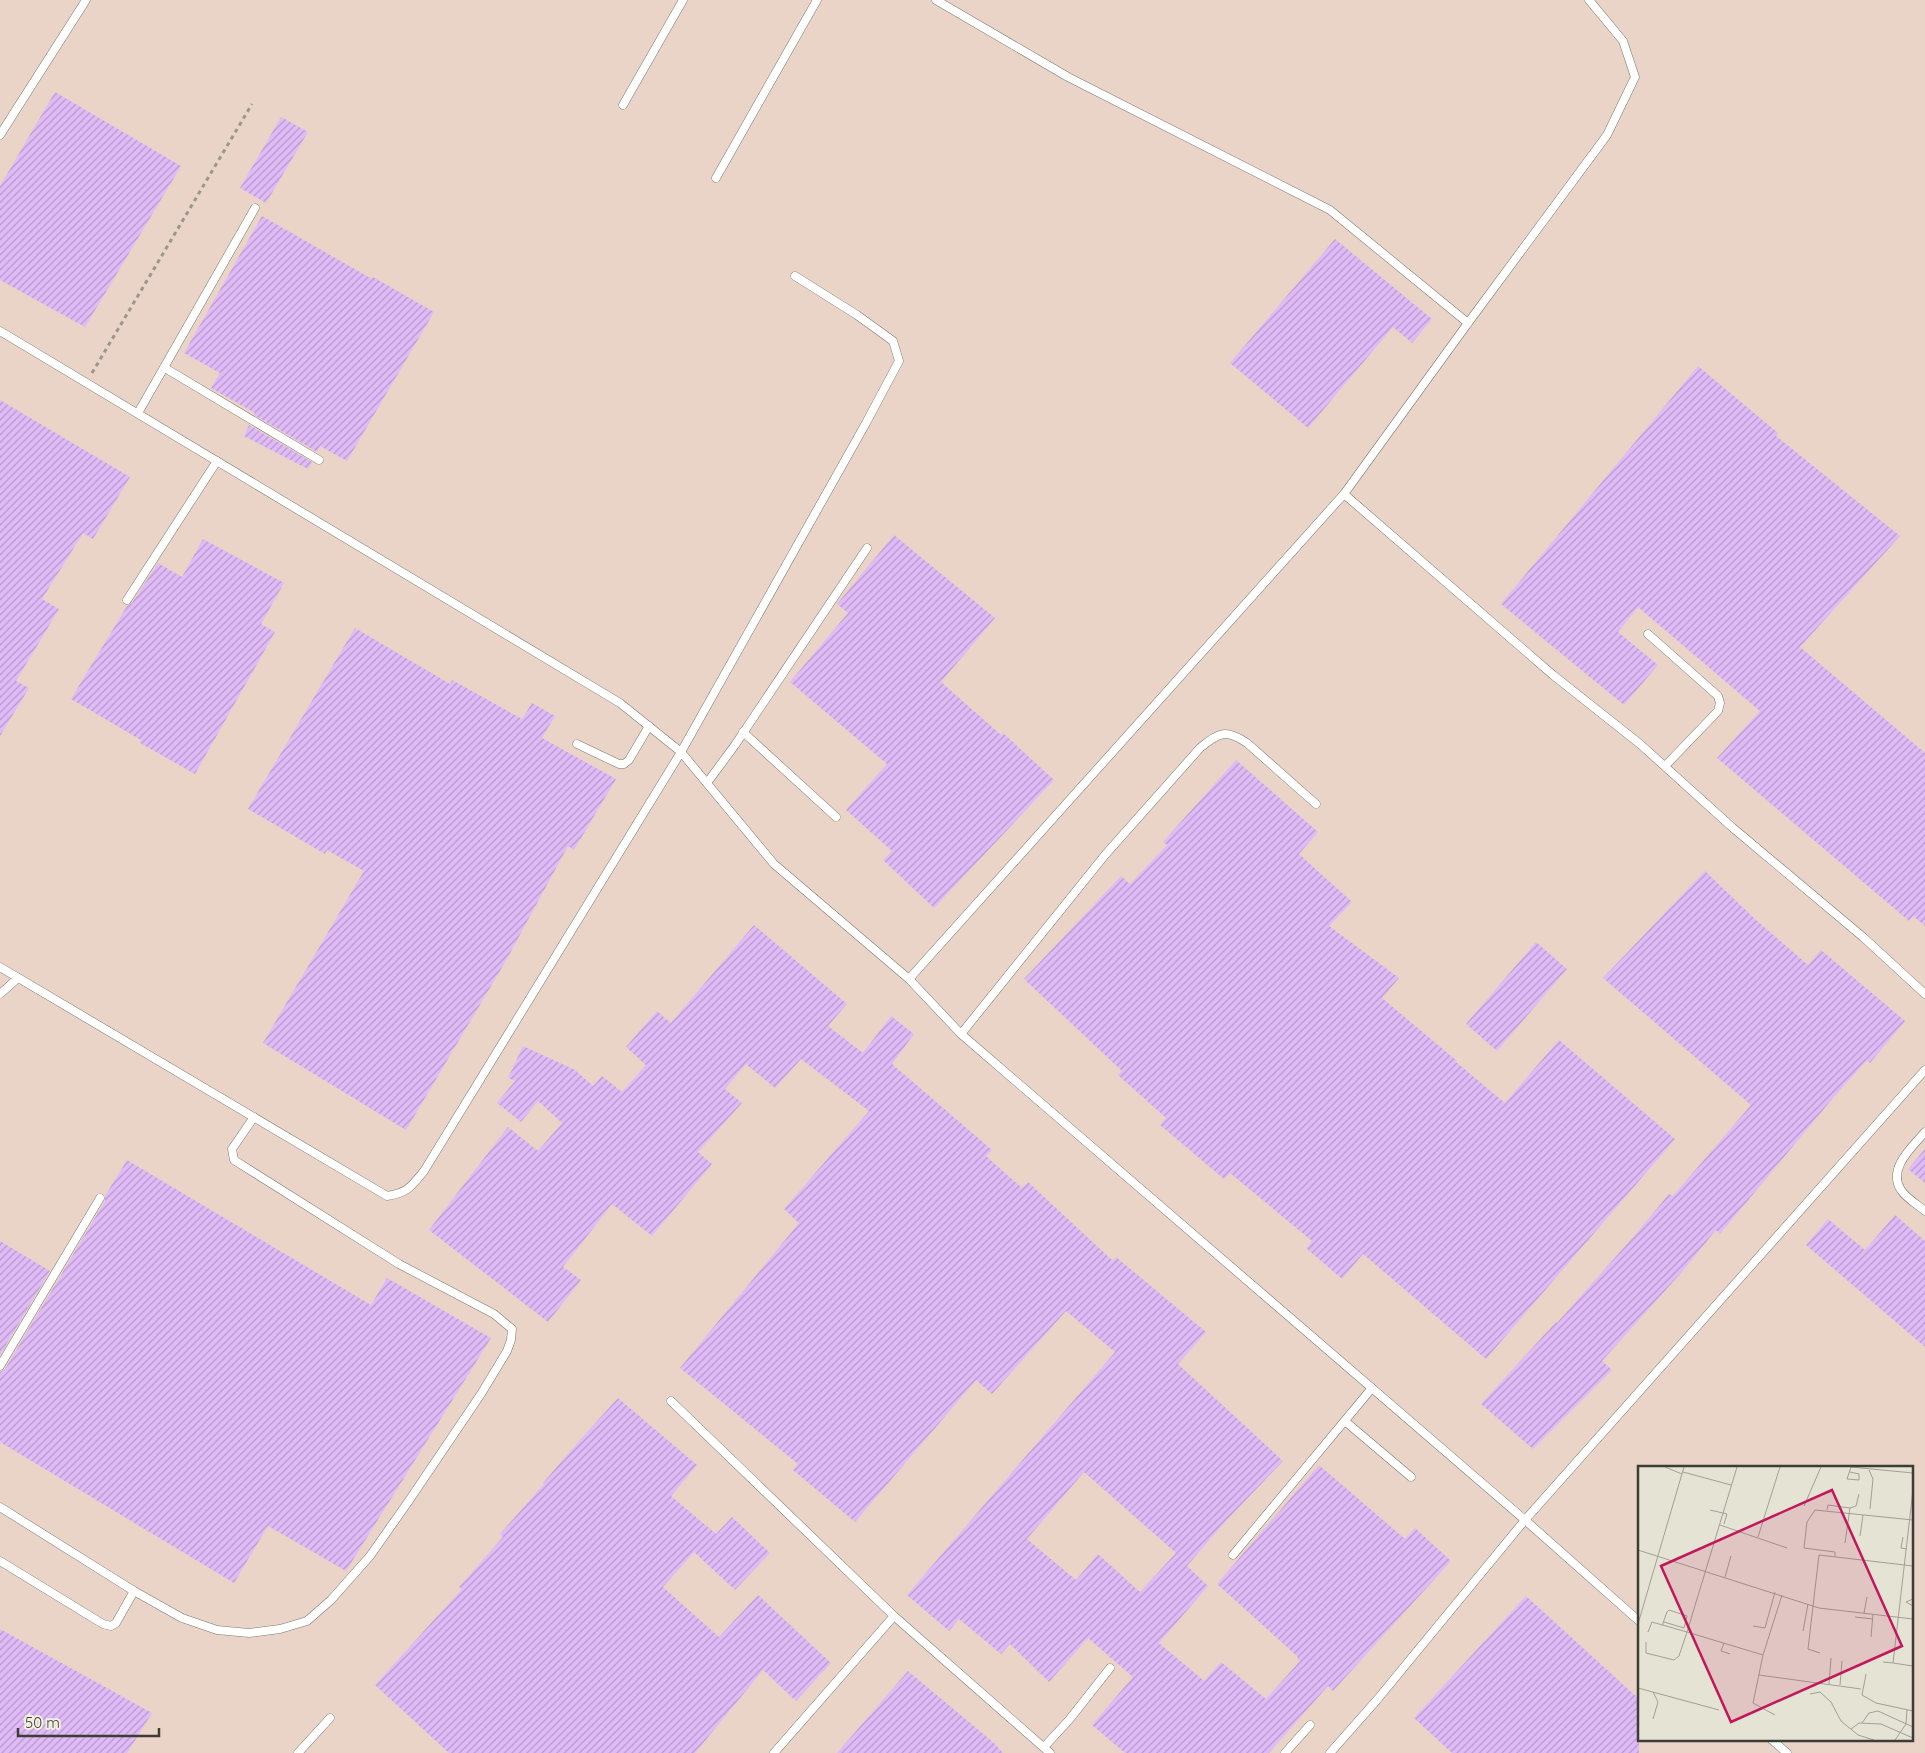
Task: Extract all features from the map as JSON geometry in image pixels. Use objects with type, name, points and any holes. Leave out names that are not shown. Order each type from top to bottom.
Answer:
[{"type":"lane","points":[[0,135],[86,0]]},
{"type":"lane","points":[[623,105],[684,0]]},
{"type":"lane","points":[[716,178],[818,0]]},
{"type":"lane","points":[[936,0],[1068,78],[1330,210],[1468,323]]},
{"type":"lane","points":[[909,979],[1344,494],[1607,135],[1635,77],[1623,41],[1589,0]]},
{"type":"lane","points":[[138,413],[254,208]]},
{"type":"lane","points":[[0,967],[387,1196],[399,1194],[409,1189],[424,1172],[681,752],[899,362],[893,341],[795,276]]},
{"type":"lane","points":[[0,330],[620,703],[681,752],[774,864],[909,979],[961,1034],[1525,1520],[1638,1620]]},
{"type":"lane","points":[[164,368],[320,460]]},
{"type":"lane","points":[[127,600],[216,461]]},
{"type":"lane","points":[[1344,494],[1553,675],[1640,744],[1733,828],[1863,937],[1925,994]]},
{"type":"lane","points":[[707,783],[867,548]]},
{"type":"lane","points":[[1648,634],[1718,696],[1720,703],[1718,711],[1664,766]]},
{"type":"lane","points":[[577,744],[619,764],[624,764],[629,760],[649,726]]},
{"type":"lane","points":[[742,732],[836,817]]},
{"type":"lane","points":[[961,1034],[1105,855],[1200,748],[1211,739],[1223,732],[1235,735],[1247,743],[1316,804]]},
{"type":"lane","points":[[0,994],[18,978]]},
{"type":"lane","points":[[1330,1753],[1376,1702],[1525,1520],[1925,1070]]},
{"type":"lane","points":[[0,1507],[134,1591],[182,1618],[217,1630],[249,1633],[280,1629],[306,1620],[331,1600],[370,1556],[481,1394],[507,1351],[512,1329],[494,1314],[399,1264],[234,1160],[232,1149],[254,1117]]},
{"type":"lane","points":[[1925,1132],[1900,1164],[1896,1176],[1901,1190],[1925,1211]]},
{"type":"lane","points":[[0,1366],[100,1198]]},
{"type":"lane","points":[[1232,1554],[1346,1422],[1372,1388]]},
{"type":"lane","points":[[672,1401],[894,1616],[1050,1753]]},
{"type":"lane","points":[[1346,1422],[1411,1477]]},
{"type":"lane","points":[[0,1561],[103,1624],[110,1626],[116,1623],[134,1591]]},
{"type":"lane","points":[[774,1753],[894,1616]]},
{"type":"lane","points":[[1044,1747],[1069,1720],[1110,1668]]},
{"type":"lane","points":[[298,1753],[330,1718]]},
{"type":"lane","points":[[1285,1753],[1310,1725]]},
{"type":"lane","points":[[1772,1740],[1787,1753]]},
{"type":"path","points":[[86,382],[252,104]]},
{"type":"shaded area","points":[[0,0],[1925,0],[1925,1753],[0,1753]]},
{"type":"building","points":[[55,92],[181,166],[85,327],[0,280],[0,186]]},
{"type":"building","points":[[281,117],[308,132],[266,203],[240,188]]},
{"type":"building","points":[[262,216],[434,312],[347,461],[320,446],[317,452],[211,388],[220,373],[184,353]]},
{"type":"building","points":[[1335,239],[1432,319],[1412,343],[1393,327],[1308,428],[1230,363]]},
{"type":"building","points":[[1698,366],[1778,433],[1776,436],[1900,536],[1800,647],[1925,753],[1925,926],[1913,916],[1909,921],[1717,758],[1760,711],[1638,607],[1618,632],[1658,665],[1624,705],[1501,604]]},
{"type":"building","points":[[0,400],[130,477],[93,539],[83,533],[42,599],[59,609],[16,681],[29,688],[0,736]]},
{"type":"building","points":[[249,425],[312,462],[308,469],[244,436]]},
{"type":"building","points":[[894,535],[995,618],[941,682],[1001,735],[1003,733],[1054,780],[934,908],[883,860],[892,851],[846,810],[887,764],[790,682],[848,613],[837,604]]},
{"type":"building","points":[[203,539],[284,583],[261,624],[275,632],[195,774],[140,743],[141,740],[71,699],[127,606],[132,603],[158,563],[182,577]]},
{"type":"building","points":[[355,628],[450,684],[452,680],[522,719],[532,703],[555,716],[542,738],[616,779],[574,850],[568,846],[504,964],[406,1130],[263,1043],[364,871],[327,850],[325,854],[248,809]]},
{"type":"building","points":[[1236,760],[1318,832],[1299,854],[1352,902],[1329,926],[1399,978],[1382,998],[1456,1062],[1505,1103],[1559,1040],[1675,1139],[1486,1359],[1363,1254],[1342,1279],[1306,1248],[1312,1241],[1230,1173],[1224,1179],[1160,1125],[1166,1118],[1118,1075],[1122,1071],[1024,979],[1121,876],[1130,884],[1167,845],[1163,842]]},
{"type":"building","points":[[1705,871],[1756,920],[1808,965],[1821,950],[1905,1021],[1870,1063],[1867,1060],[1833,1098],[1720,1234],[1716,1230],[1681,1273],[1602,1361],[1612,1370],[1533,1449],[1481,1404],[1557,1323],[1669,1194],[1673,1196],[1751,1105],[1603,978]]},
{"type":"building","points":[[754,925],[847,1004],[828,1026],[863,1053],[891,1016],[914,1034],[892,1064],[992,1150],[986,1156],[1022,1188],[1028,1182],[1113,1261],[1116,1257],[1206,1332],[1178,1364],[1283,1461],[1224,1523],[1187,1566],[1208,1586],[1159,1643],[1204,1681],[1221,1662],[1266,1699],[1300,1661],[1298,1657],[1217,1584],[1319,1465],[1405,1539],[1415,1528],[1451,1561],[1333,1691],[1328,1686],[1269,1753],[1125,1753],[1092,1725],[1133,1677],[1088,1638],[1049,1682],[1010,1644],[1001,1654],[959,1619],[949,1631],[907,1595],[1115,1352],[1066,1311],[992,1394],[976,1380],[855,1522],[793,1470],[798,1464],[680,1368],[799,1223],[784,1209],[869,1111],[801,1059],[775,1088],[746,1064],[725,1089],[742,1103],[698,1152],[712,1164],[652,1236],[612,1204],[563,1267],[581,1280],[548,1322],[429,1230],[508,1127],[538,1151],[562,1123],[538,1101],[521,1122],[497,1103],[515,1081],[508,1078],[523,1046],[575,1070],[593,1086],[602,1076],[622,1092],[646,1065],[626,1047],[657,1011],[671,1023]],"holes":[[[1084,1472],[1176,1553],[1140,1592],[1098,1554],[1076,1580],[1027,1539]]]},
{"type":"building","points":[[1536,942],[1567,969],[1497,1051],[1466,1024]]},
{"type":"building","points":[[1925,1149],[1925,1183],[1908,1169]]},
{"type":"building","points":[[127,1160],[371,1305],[387,1278],[491,1338],[346,1571],[268,1526],[234,1583],[0,1442],[0,1372],[5,1369],[105,1201],[105,1196]]},
{"type":"building","points":[[1895,1215],[1925,1241],[1925,1347],[1806,1245],[1828,1219],[1865,1250]]},
{"type":"building","points":[[0,1241],[50,1271],[0,1355]]},
{"type":"building","points":[[618,1398],[697,1465],[671,1496],[716,1534],[732,1517],[770,1553],[735,1590],[694,1552],[663,1587],[719,1637],[758,1595],[831,1663],[796,1701],[763,1670],[695,1753],[449,1753],[375,1685],[462,1589],[459,1587],[503,1537],[500,1534]]},
{"type":"building","points":[[1526,1596],[1638,1698],[1639,1753],[1452,1753],[1414,1718]]},
{"type":"building","points":[[0,1629],[152,1713],[127,1753],[0,1753]]},
{"type":"building","points":[[908,1671],[994,1743],[1003,1753],[837,1753]]}]
